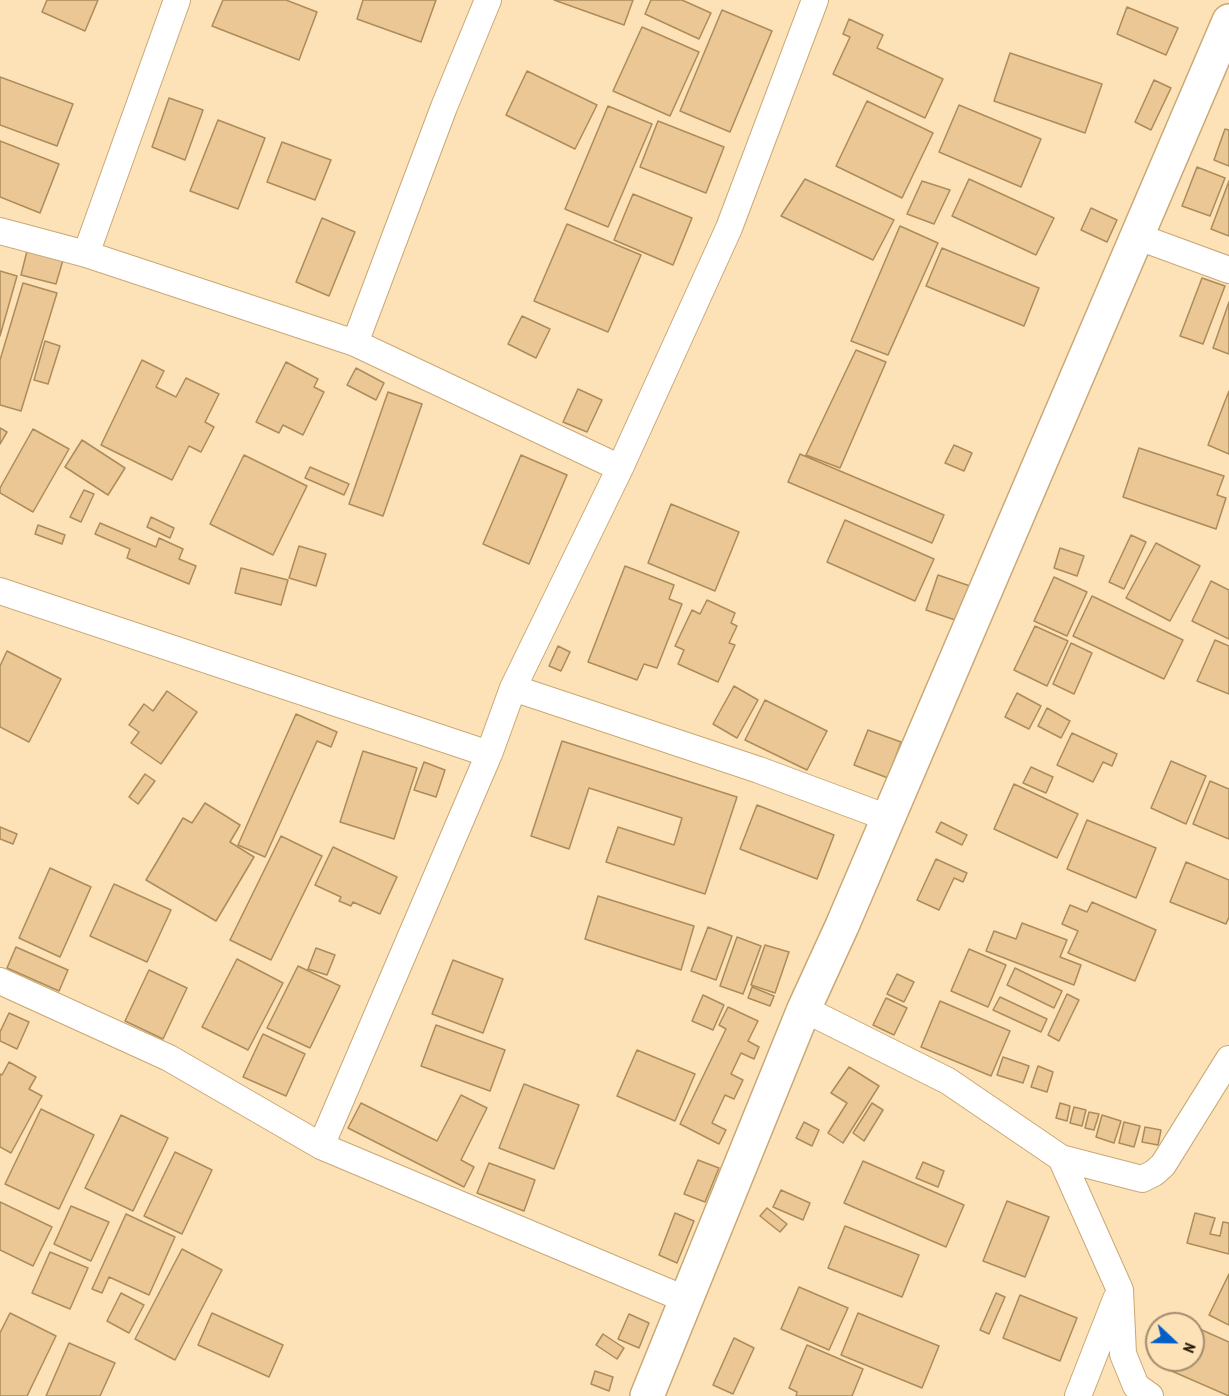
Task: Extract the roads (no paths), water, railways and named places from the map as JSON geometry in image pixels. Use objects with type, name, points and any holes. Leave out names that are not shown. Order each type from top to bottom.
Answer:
[{"type":"street","points":[[86,254],[177,0]]},
{"type":"street","points":[[355,343],[444,107],[488,0]]},
{"type":"street","points":[[321,1146],[489,754],[513,688],[620,468],[729,228],[815,0]]},
{"type":"street","points":[[647,1396],[804,1009],[1229,21]]},
{"type":"street","points":[[0,231],[86,254],[355,343],[620,468]]},
{"type":"street","points":[[1136,236],[1229,270]]},
{"type":"street","points":[[0,591],[489,754]]},
{"type":"street","points":[[513,688],[759,770],[888,818]]},
{"type":"street","points":[[0,981],[169,1058],[321,1146],[687,1300]]},
{"type":"street","points":[[804,1009],[948,1081],[1060,1158],[1142,1179],[1163,1165],[1229,1059]]},
{"type":"street","points":[[1060,1158],[1120,1290],[1123,1354],[1136,1386],[1150,1396]]},
{"type":"street","points":[[1078,1396],[1120,1290]]}]
